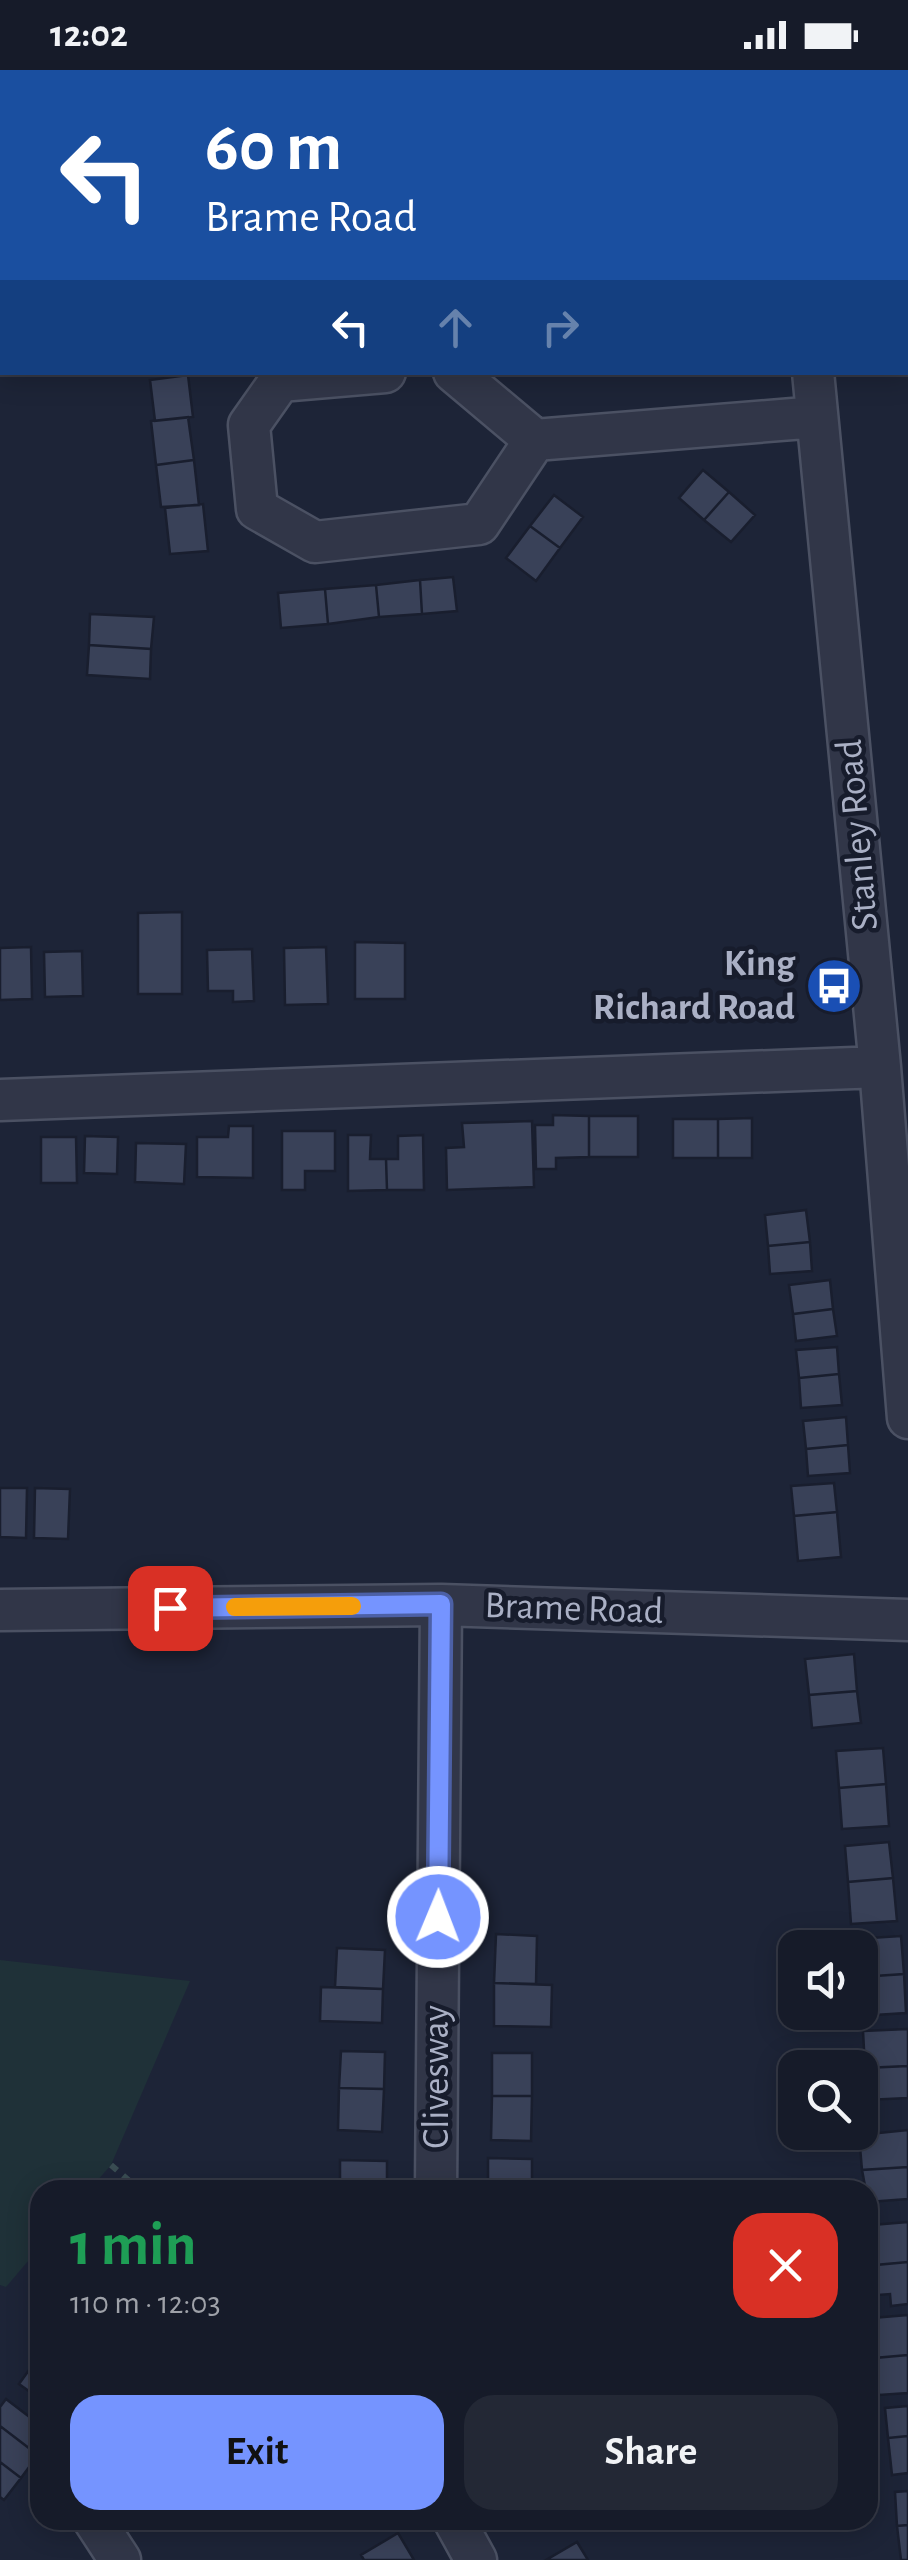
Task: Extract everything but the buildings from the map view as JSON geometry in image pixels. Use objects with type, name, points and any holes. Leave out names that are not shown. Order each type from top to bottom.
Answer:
[{"type":"street","points":[[350,375],[280,381],[249,425],[257,509],[315,542],[479,524],[535,440]]},
{"type":"street","points":[[458,375],[535,440],[817,417]]},
{"type":"street","name":"Stanley Road","points":[[813,375],[880,1068],[908,1418]]},
{"type":"street","points":[[0,1100],[880,1068]]},
{"type":"street","name":"Brame Road","points":[[0,1610],[441,1604],[908,1620]]},
{"type":"street","name":"Clivesway","points":[[436,2180],[441,1604]]},
{"type":"street","points":[[100,2530],[120,2560]]},
{"type":"street","points":[[460,2530],[476,2560]]},
{"type":"path","points":[[110,2165],[128,2180]]},
{"type":"shaded area","points":[[0,1960],[190,1981],[111,2165],[98,2180],[30,2180],[30,2259],[6,2287],[0,2285]]},
{"type":"slow traffic","points":[[235,1607],[352,1606]]},
{"type":"place","name":"King Richard Road","points":[[834,986]]},
{"type":"route","points":[[170,1608],[441,1604],[438,1917]]}]
